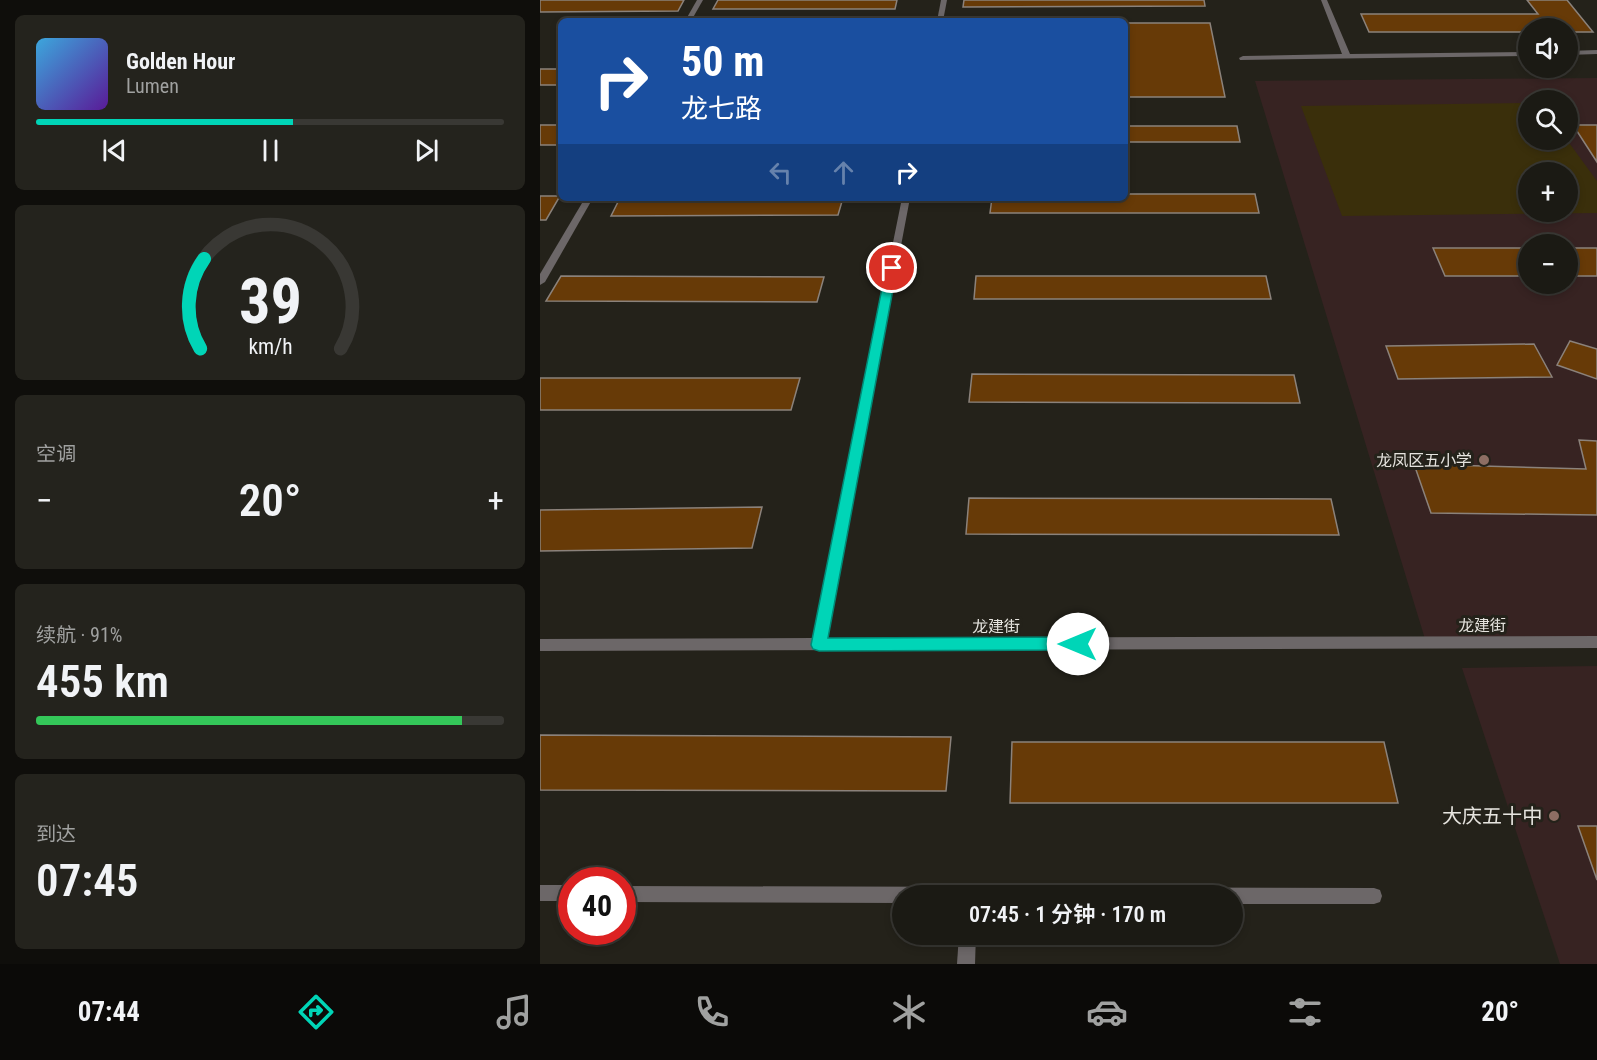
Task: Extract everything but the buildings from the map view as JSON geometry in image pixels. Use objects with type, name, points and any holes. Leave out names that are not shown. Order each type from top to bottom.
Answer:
[{"type":"street","points":[[690,18],[700,0]]},
{"type":"street","points":[[941,18],[944,0]]},
{"type":"street","points":[[1324,0],[1347,57]]},
{"type":"street","points":[[1578,53],[1597,52]]},
{"type":"street","points":[[1243,58],[1518,54]]},
{"type":"street","points":[[540,282],[587,201]]},
{"type":"street","points":[[819,645],[905,201]]},
{"type":"street","name":"龙建街","points":[[540,645],[1597,642]]},
{"type":"street","points":[[540,893],[558,893]]},
{"type":"street","points":[[636,894],[892,895]]},
{"type":"street","points":[[1243,896],[1374,896]]},
{"type":"street","points":[[966,964],[967,945]]},
{"type":"shaded area","name":"龙凤区五小学","points":[[1597,78],[1597,637],[1425,639],[1255,81]]},
{"type":"shaded area","points":[[1518,103],[1518,150],[1574,150],[1597,181],[1597,213],[1578,213],[1578,162],[1518,162],[1518,214],[1342,216],[1301,106]]},
{"type":"shaded area","name":"大庆五十中","points":[[1597,666],[1597,964],[1560,964],[1462,668]]},
{"type":"place","name":"龙凤区五小学","points":[[1484,460]]},
{"type":"place","name":"大庆五十中","points":[[1554,816]]},
{"type":"route","points":[[892,268],[819,645],[1078,644]]}]
